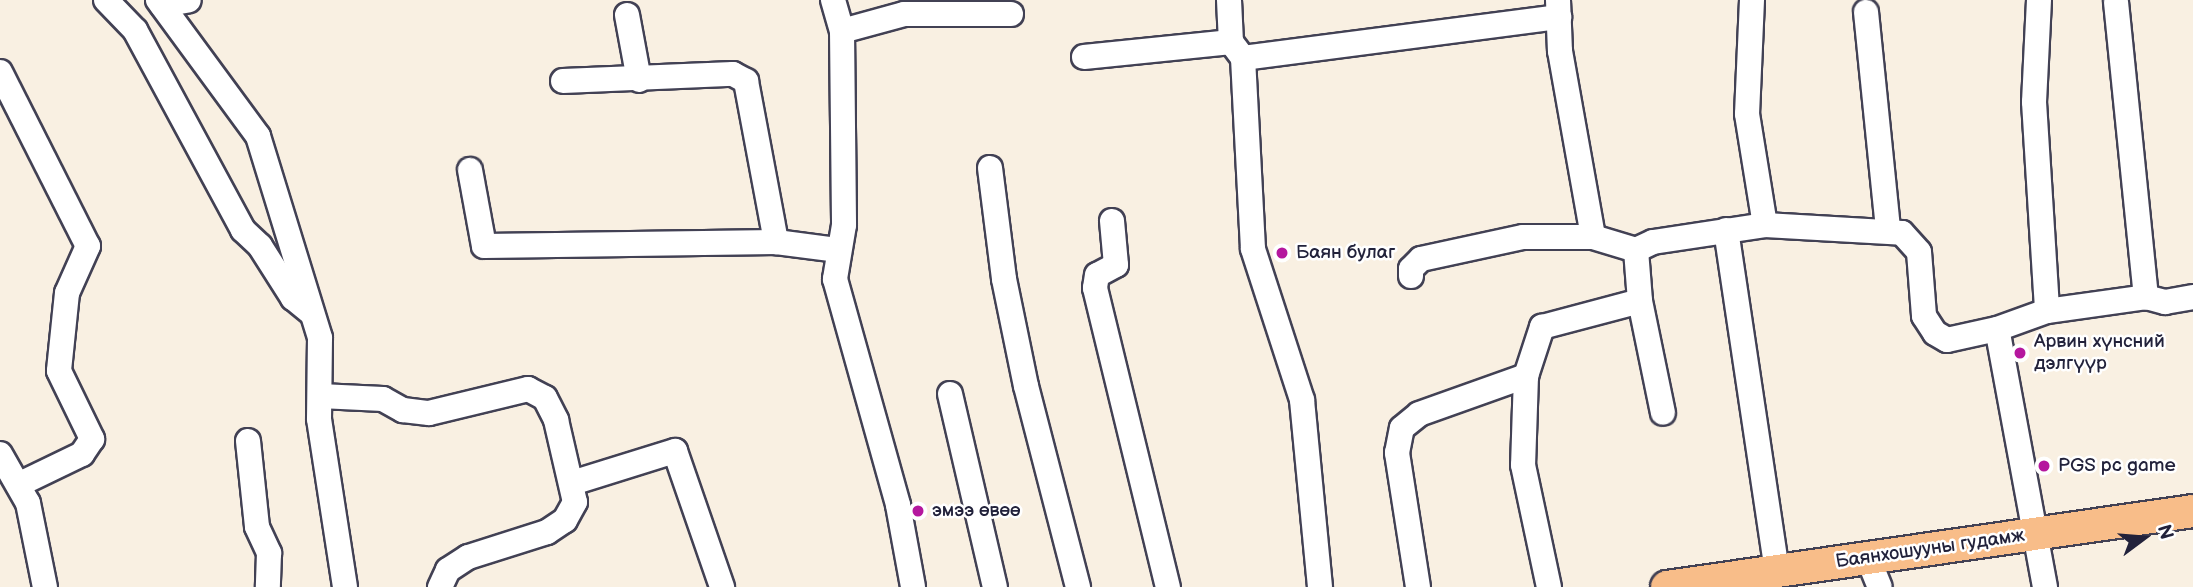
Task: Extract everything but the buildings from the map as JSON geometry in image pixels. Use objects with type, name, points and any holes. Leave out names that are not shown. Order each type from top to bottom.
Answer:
[{"type":"main road","name":"Баянхошууны гудамж","points":[[1667,587],[1736,582],[1777,571],[2193,511]]},
{"type":"street","points":[[106,0],[135,30],[243,230],[260,246],[293,298],[313,314]]},
{"type":"street","points":[[160,3],[190,0]]},
{"type":"street","points":[[833,0],[842,31],[844,225],[835,279],[841,311],[898,505],[913,587]]},
{"type":"street","points":[[1229,0],[1237,50],[1253,249],[1302,400],[1320,587]]},
{"type":"street","points":[[1752,0],[1747,114],[1765,225]]},
{"type":"street","points":[[2039,0],[2034,102],[2048,311]]},
{"type":"street","points":[[2116,2],[2147,297]]},
{"type":"street","points":[[160,3],[258,136],[320,338],[319,419],[345,587]]},
{"type":"street","points":[[1084,57],[1237,50],[1559,9],[1575,152],[1593,237]]},
{"type":"street","points":[[1866,12],[1888,230]]},
{"type":"street","points":[[842,31],[904,14],[1011,14]]},
{"type":"street","points":[[627,15],[639,80]]},
{"type":"street","points":[[0,72],[10,111],[88,246],[67,293],[59,371],[92,439],[82,454],[20,484]]},
{"type":"street","points":[[563,81],[639,80],[733,74],[746,81],[776,242]]},
{"type":"street","points":[[990,168],[1004,279],[1026,386],[1078,587]]},
{"type":"street","points":[[470,170],[484,246],[776,242],[838,250]]},
{"type":"street","points":[[1112,221],[1116,265],[1097,275],[1095,288],[1168,587]]},
{"type":"street","points":[[1411,276],[1411,269],[1421,259],[1488,241],[1593,237],[1636,250],[1653,242],[1765,225],[1888,230],[1902,233],[1919,252],[1924,316],[1935,332],[1947,340],[1997,329],[2048,311],[2147,297],[2165,302],[2193,297]]},
{"type":"street","points":[[1726,230],[1777,571]]},
{"type":"street","points":[[1636,250],[1640,301],[1663,413]]},
{"type":"street","points":[[1549,587],[1523,465],[1527,376],[1542,327],[1640,301]]},
{"type":"street","points":[[1997,329],[2033,534],[2045,587]]},
{"type":"street","points":[[1419,587],[1397,453],[1402,428],[1419,414],[1527,376]]},
{"type":"street","points":[[320,396],[383,399],[403,410],[429,413],[528,389],[545,398],[556,420],[575,502],[565,520],[547,532],[468,557],[448,570],[440,587]]},
{"type":"street","points":[[950,394],[995,587]]},
{"type":"street","points":[[248,440],[257,527],[269,553],[268,587]]},
{"type":"street","points":[[572,483],[676,451],[722,587]]},
{"type":"street","points":[[0,454],[20,484],[45,587]]},
{"type":"street","points":[[1868,558],[1880,587]]},
{"type":"place","name":"Баян булаг","points":[[1282,253]]},
{"type":"place","name":"Арвин хүнсний дэлгүүр","points":[[2020,353]]},
{"type":"place","name":"PGS pc game","points":[[2044,466]]},
{"type":"place","name":"эмээ өвөө","points":[[918,511]]}]
